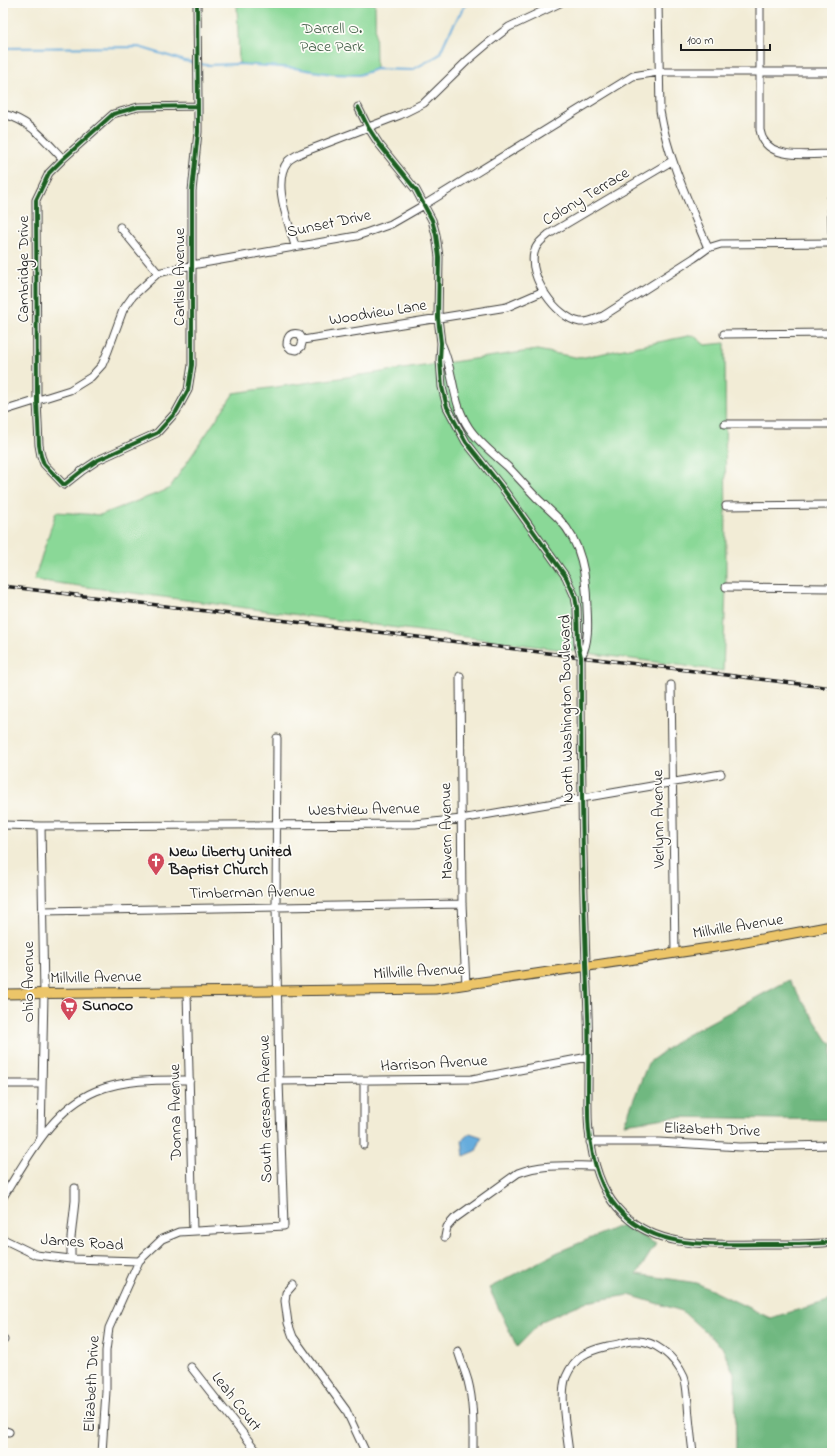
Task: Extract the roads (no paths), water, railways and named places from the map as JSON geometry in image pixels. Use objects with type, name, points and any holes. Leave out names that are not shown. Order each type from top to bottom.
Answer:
[{"type":"main road","name":"Millville Avenue","points":[[3,994],[435,989],[729,945],[832,926]]},
{"type":"street","name":"Carlisle Avenue","points":[[64,485],[82,470],[98,460],[157,433],[176,412],[188,390],[192,365],[192,191],[198,132],[197,3]]},
{"type":"street","points":[[295,246],[281,194],[280,183],[283,170],[288,160],[301,153],[400,115],[424,103],[466,61],[509,27],[560,3]]},
{"type":"street","points":[[658,3],[658,72],[662,127],[672,161],[708,248]]},
{"type":"street","points":[[760,3],[760,130],[763,139],[777,152],[788,154],[832,154]]},
{"type":"street","name":"Sunset Drive","points":[[3,412],[70,390],[91,377],[102,365],[123,310],[133,296],[158,273],[192,265],[357,236],[390,224],[424,205],[633,76],[658,72],[832,72]]},
{"type":"street","name":"Cambridge Drive","points":[[64,485],[44,464],[41,456],[37,401],[36,200],[50,173],[63,159],[113,114],[138,107],[198,106]]},
{"type":"street","name":"North Washington Boulevard","points":[[358,107],[379,144],[408,178],[432,220],[439,257],[438,318],[442,343],[448,359],[457,405],[470,429],[481,442],[560,520],[573,538],[580,554],[584,565],[587,588],[586,646],[581,657]]},
{"type":"street","points":[[3,114],[11,116],[32,127],[63,159]]},
{"type":"street","name":"Colony Terrace","points":[[544,291],[536,274],[533,262],[534,252],[537,245],[549,234],[672,161]]},
{"type":"street","points":[[831,198],[832,232]]},
{"type":"street","points":[[120,227],[158,273]]},
{"type":"street","points":[[544,291],[560,312],[568,318],[580,322],[588,322],[603,316],[708,248],[721,244],[832,243]]},
{"type":"street","name":"Woodview Lane","points":[[303,340],[508,307],[544,291]]},
{"type":"street","points":[[724,334],[832,333]]},
{"type":"street","name":"North Washington Boulevard","points":[[442,343],[440,360],[442,387],[447,407],[466,442],[526,519],[566,577],[575,597],[577,608],[578,644],[581,657],[581,798],[588,1057],[588,1119],[590,1142],[595,1166],[610,1199],[624,1215],[642,1228],[666,1238],[687,1243],[710,1245],[832,1242]]},
{"type":"street","points":[[725,424],[832,424]]},
{"type":"street","points":[[726,506],[832,505]]},
{"type":"street","points":[[726,587],[832,588]]},
{"type":"street","name":"Mavern Avenue","points":[[460,676],[462,904],[466,985]]},
{"type":"street","name":"Verlynn Avenue","points":[[671,685],[675,952]]},
{"type":"street","name":"South Gersam Avenue","points":[[277,738],[276,907],[279,1081],[284,1226]]},
{"type":"street","name":"Westview Avenue","points":[[3,825],[415,824],[461,818],[721,774]]},
{"type":"street","name":"Ohio Avenue","points":[[41,826],[44,994],[41,1137]]},
{"type":"street","name":"Timberman Avenue","points":[[42,910],[462,904]]},
{"type":"street","name":"Donna Avenue","points":[[187,992],[193,1231]]},
{"type":"street","name":"Harrison Avenue","points":[[279,1081],[472,1079],[588,1057]]},
{"type":"street","points":[[3,1197],[41,1137],[60,1115],[78,1101],[96,1091],[120,1084],[149,1080],[190,1080]]},
{"type":"street","points":[[364,1080],[364,1145]]},
{"type":"street","points":[[3,1084],[42,1084]]},
{"type":"street","name":"Elizabeth Drive","points":[[590,1142],[659,1142],[740,1147],[832,1145]]},
{"type":"street","points":[[445,1237],[448,1227],[454,1219],[518,1173],[539,1167],[595,1166]]},
{"type":"street","points":[[72,1259],[71,1238],[75,1188]]},
{"type":"street","name":"Elizabeth Drive","points":[[102,1453],[106,1391],[106,1351],[109,1328],[130,1278],[139,1261],[162,1239],[179,1232],[284,1226]]},
{"type":"street","name":"James Road","points":[[3,1239],[36,1255],[72,1259],[139,1261]]},
{"type":"street","points":[[293,1285],[286,1293],[285,1301],[288,1323],[293,1337],[346,1410],[366,1453]]},
{"type":"street","points":[[569,1453],[562,1392],[566,1378],[572,1367],[582,1356],[590,1351],[632,1341],[645,1342],[658,1347],[669,1355],[679,1368],[684,1379],[686,1390],[693,1453]]},
{"type":"street","points":[[458,1351],[468,1382],[473,1421],[473,1453]]},
{"type":"street","name":"Leah Court","points":[[191,1367],[260,1453]]},
{"type":"water","points":[[470,1133],[482,1137],[476,1151],[464,1156],[462,1140]]},
{"type":"waterway","points":[[200,64],[239,64],[294,68],[331,74],[359,75],[376,69],[412,70],[439,55],[448,35],[464,7],[470,3]]},
{"type":"waterway","points":[[3,48],[139,47],[195,63]]},
{"type":"railway","points":[[3,586],[832,688]]},
{"type":"place","name":"New Liberty United Baptist Church","points":[[156,876]]},
{"type":"place","name":"Sunoco","points":[[69,1021]]},
{"type":"park label","name":"Darrell O. Pace Park","points":[[332,38]]}]
